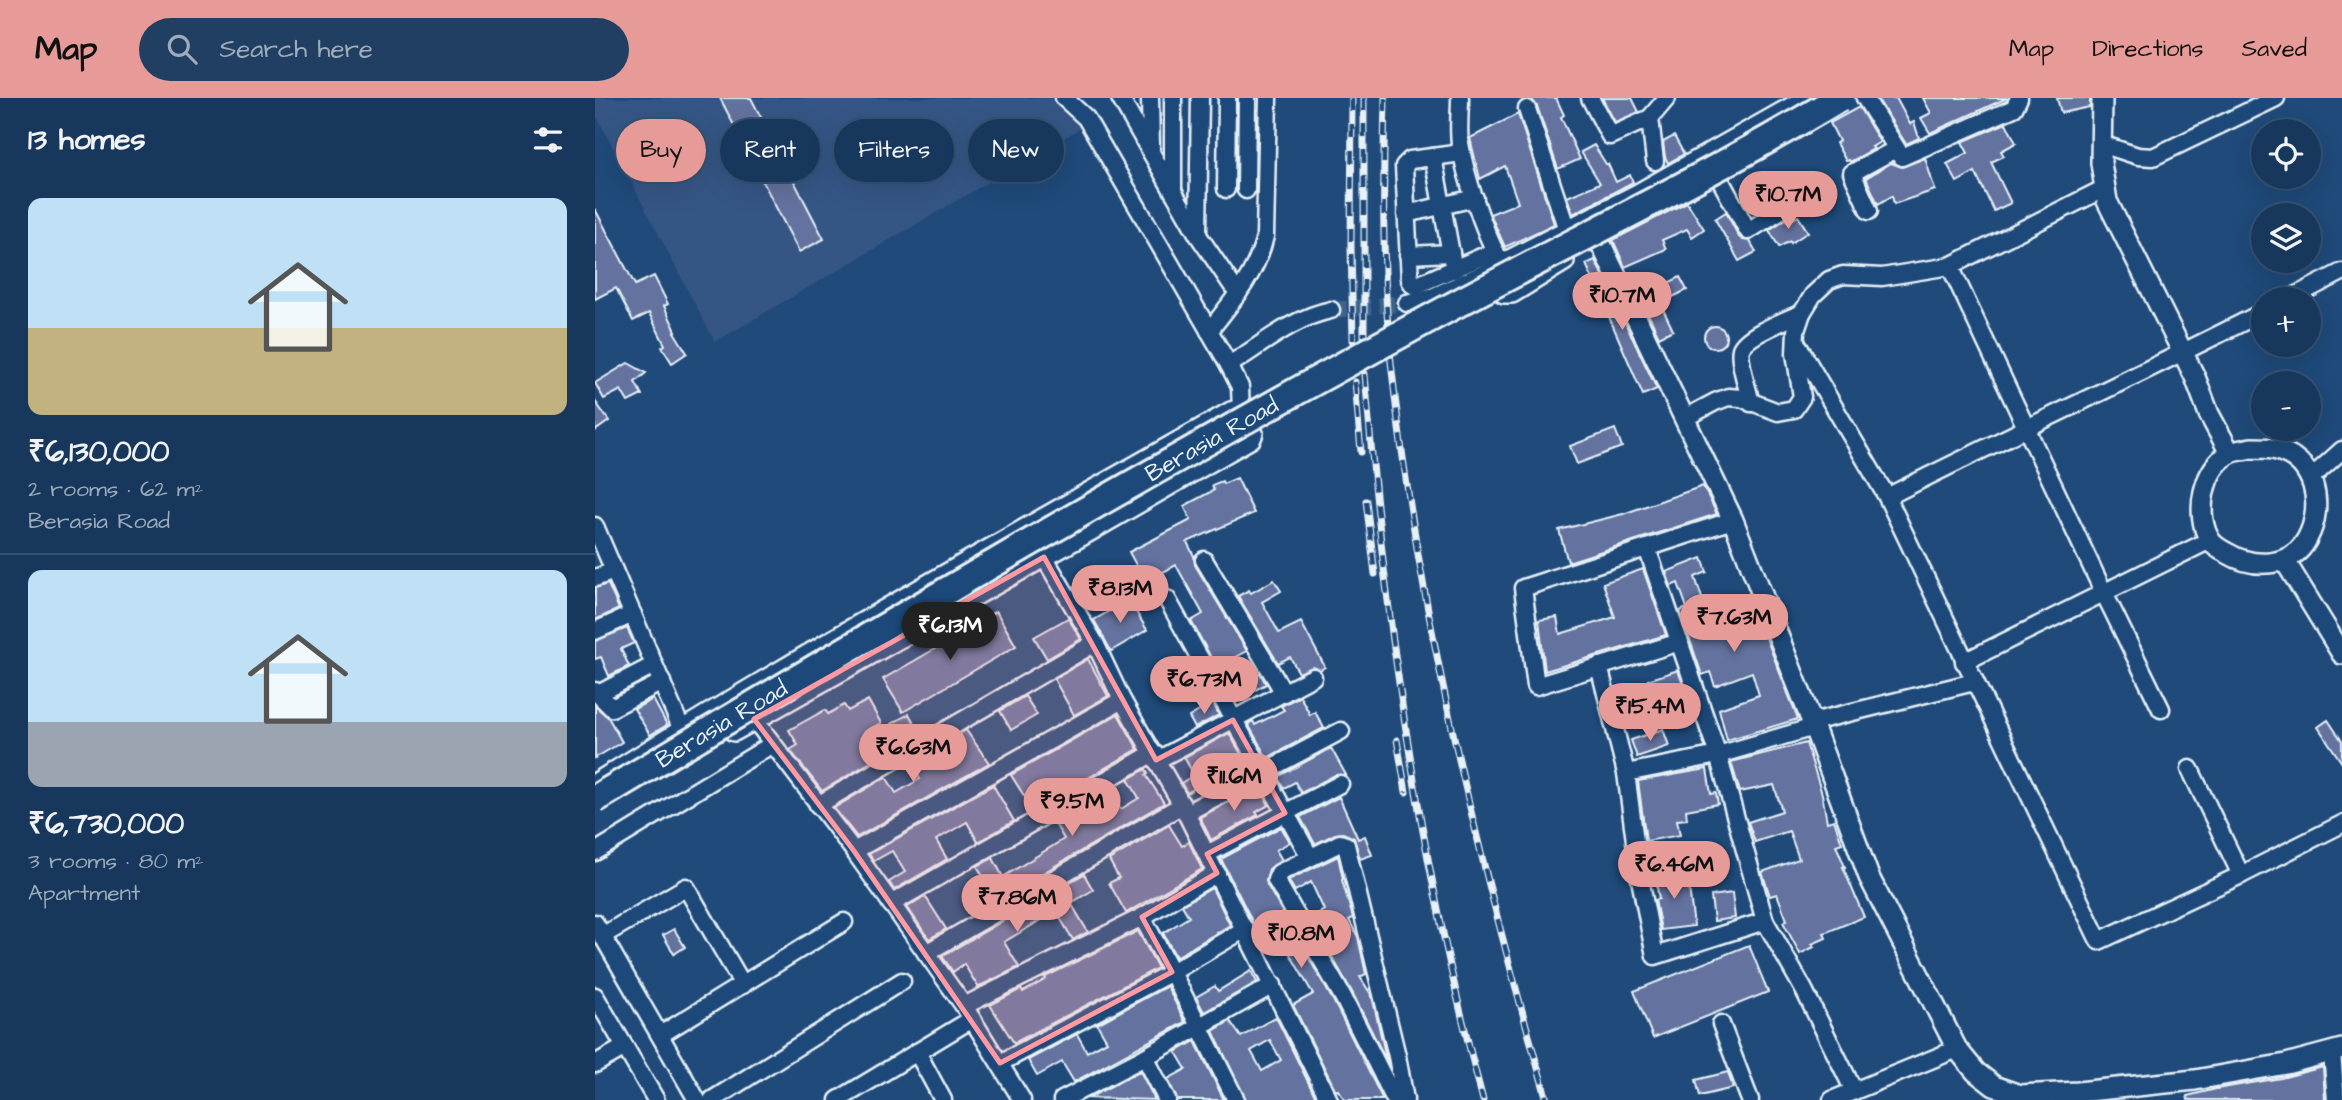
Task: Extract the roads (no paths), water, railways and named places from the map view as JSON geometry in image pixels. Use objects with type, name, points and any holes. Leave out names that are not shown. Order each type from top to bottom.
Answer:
[{"type":"main road","name":"Berasia Road","points":[[595,799],[1113,495],[1409,330],[1573,246],[1839,98]]},
{"type":"street","points":[[1064,98],[1086,118],[1229,365],[1240,387],[1241,411]]},
{"type":"street","points":[[1119,98],[1198,235],[1238,294]]},
{"type":"street","points":[[1173,98],[1173,191]]},
{"type":"street","points":[[1460,98],[1459,140],[1475,198],[1497,261],[1494,277],[1504,293],[1512,293],[1599,240],[1855,98]]},
{"type":"street","points":[[1590,98],[1610,136],[1650,118],[1667,98]]},
{"type":"street","points":[[1407,303],[1434,296],[1497,261],[1567,230],[1647,189],[1808,98]]},
{"type":"street","points":[[1865,98],[1902,157],[2014,108],[2019,98]]},
{"type":"street","points":[[2102,98],[2101,163],[2107,201],[2230,453]]},
{"type":"street","points":[[2101,144],[2138,156],[2153,157],[2276,98]]},
{"type":"street","points":[[1149,99],[1151,152]]},
{"type":"street","points":[[1198,235],[1200,103],[1268,102],[1265,236],[1262,250],[1238,294],[1209,331]]},
{"type":"street","points":[[1226,189],[1227,103]]},
{"type":"street","points":[[1246,190],[1247,103]]},
{"type":"street","points":[[1527,109],[1567,230]]},
{"type":"street","points":[[1650,118],[1655,160]]},
{"type":"street","points":[[1870,211],[1852,173],[1896,149]]},
{"type":"street","points":[[1452,261],[1413,285],[1410,280],[1404,166],[1410,160],[1462,152]]},
{"type":"street","points":[[1433,157],[1452,261]]},
{"type":"street","points":[[1717,174],[1748,231],[1797,200]]},
{"type":"street","points":[[1199,188],[1266,190]]},
{"type":"street","points":[[1685,418],[1715,401],[1728,397],[1741,398],[1778,412],[1794,409],[1802,397],[1795,353],[1802,313],[1813,295],[1829,280],[1843,275],[1892,276],[1950,266],[2105,188]]},
{"type":"street","points":[[1406,214],[1475,198]]},
{"type":"street","points":[[1599,240],[1733,520],[1813,724],[1869,877],[1957,1049],[1976,1072],[1994,1086],[2020,1098],[2195,1080],[2285,1064],[2337,1051],[2336,1100]]},
{"type":"street","points":[[1408,256],[1452,261],[1497,261]]},
{"type":"street","points":[[1950,266],[2161,709]]},
{"type":"street","points":[[2313,287],[2342,272]]},
{"type":"street","points":[[1229,365],[1290,326],[1316,313],[1331,310]]},
{"type":"street","points":[[1751,403],[1741,347],[1748,339],[1802,313]]},
{"type":"street","points":[[1887,497],[2027,426],[2251,319]]},
{"type":"street","points":[[1796,342],[1887,497],[1973,682],[2099,941],[2241,875],[2342,824]]},
{"type":"street","points":[[595,784],[933,581],[1231,412],[1244,412],[1254,433],[1251,438],[754,719],[595,814]]},
{"type":"street","points":[[2251,448],[2275,450],[2296,460],[2311,478],[2318,500],[2315,524],[2304,544],[2285,561],[2265,564],[2243,562],[2224,552],[2210,540],[2202,513],[2203,491],[2213,471],[2230,453],[2251,448]]},
{"type":"street","points":[[2311,478],[2342,450]]},
{"type":"street","points":[[1680,642],[1537,686],[1523,588],[1733,520]]},
{"type":"street","points":[[596,529],[682,730]]},
{"type":"street","points":[[1964,662],[2210,540]]},
{"type":"street","points":[[1647,548],[1718,755],[1765,921],[1804,990],[1854,1091]]},
{"type":"street","points":[[1044,557],[1095,643],[1122,700],[1184,809],[1329,1100]]},
{"type":"street","points":[[1204,560],[1284,693]]},
{"type":"street","points":[[2285,561],[2342,654]]},
{"type":"street","points":[[595,578],[614,571]]},
{"type":"street","points":[[1167,599],[1310,857]]},
{"type":"street","points":[[595,631],[633,614]]},
{"type":"street","points":[[818,805],[1095,643]]},
{"type":"street","points":[[654,665],[597,692],[612,708],[662,682]]},
{"type":"street","points":[[1599,666],[1626,773],[1640,879],[1655,956],[1765,921]]},
{"type":"street","points":[[1153,753],[1161,758],[1313,677]]},
{"type":"street","points":[[1626,773],[1718,755],[1813,724],[1973,682]]},
{"type":"street","points":[[854,851],[1122,700]]},
{"type":"street","points":[[754,719],[771,745],[854,851],[968,1012],[1022,1100]]},
{"type":"street","points":[[926,953],[1184,809],[1262,774],[1341,731]]},
{"type":"street","points":[[595,852],[771,745]]},
{"type":"street","points":[[891,904],[1153,753]]},
{"type":"street","points":[[2190,769],[2241,875]]},
{"type":"street","points":[[1207,854],[1341,784]]},
{"type":"street","points":[[1395,1100],[1343,997],[1276,880],[1279,873],[1341,843],[1346,845],[1397,1056],[1405,1100]]},
{"type":"street","points":[[838,1100],[917,1052],[968,1012],[1217,873]]},
{"type":"street","points":[[697,1100],[599,929],[686,887],[743,985]]},
{"type":"street","points":[[1142,917],[1236,1100]]},
{"type":"street","points":[[660,1035],[844,922]]},
{"type":"street","points":[[1000,1063],[1172,972],[1245,929]]},
{"type":"street","points":[[712,1100],[902,981]]},
{"type":"street","points":[[1063,1100],[1199,1028],[1273,985]]},
{"type":"street","points":[[595,996],[656,1100]]},
{"type":"street","points":[[1721,1024],[1750,1100]]},
{"type":"street","points":[[595,1064],[625,1047]]},
{"type":"street","points":[[1832,1100],[1957,1049]]},
{"type":"street","points":[[917,1052],[943,1100]]},
{"type":"street","points":[[1145,1057],[1167,1100]]},
{"type":"street","points":[[862,1085],[871,1100]]},
{"type":"tunnel","points":[[1331,310],[1407,303]]},
{"type":"railway","points":[[1352,98],[1353,340]]},
{"type":"railway","points":[[1364,98],[1364,336]]},
{"type":"railway","points":[[1385,98],[1384,230],[1388,329],[1417,549],[1474,826],[1547,1100]]},
{"type":"railway","points":[[1365,374],[1383,557],[1407,740],[1441,922],[1483,1100]]},
{"type":"railway","points":[[1355,382],[1361,452]]},
{"type":"railway","points":[[1366,501],[1375,574]]},
{"type":"railway","points":[[1397,740],[1406,792]]}]
